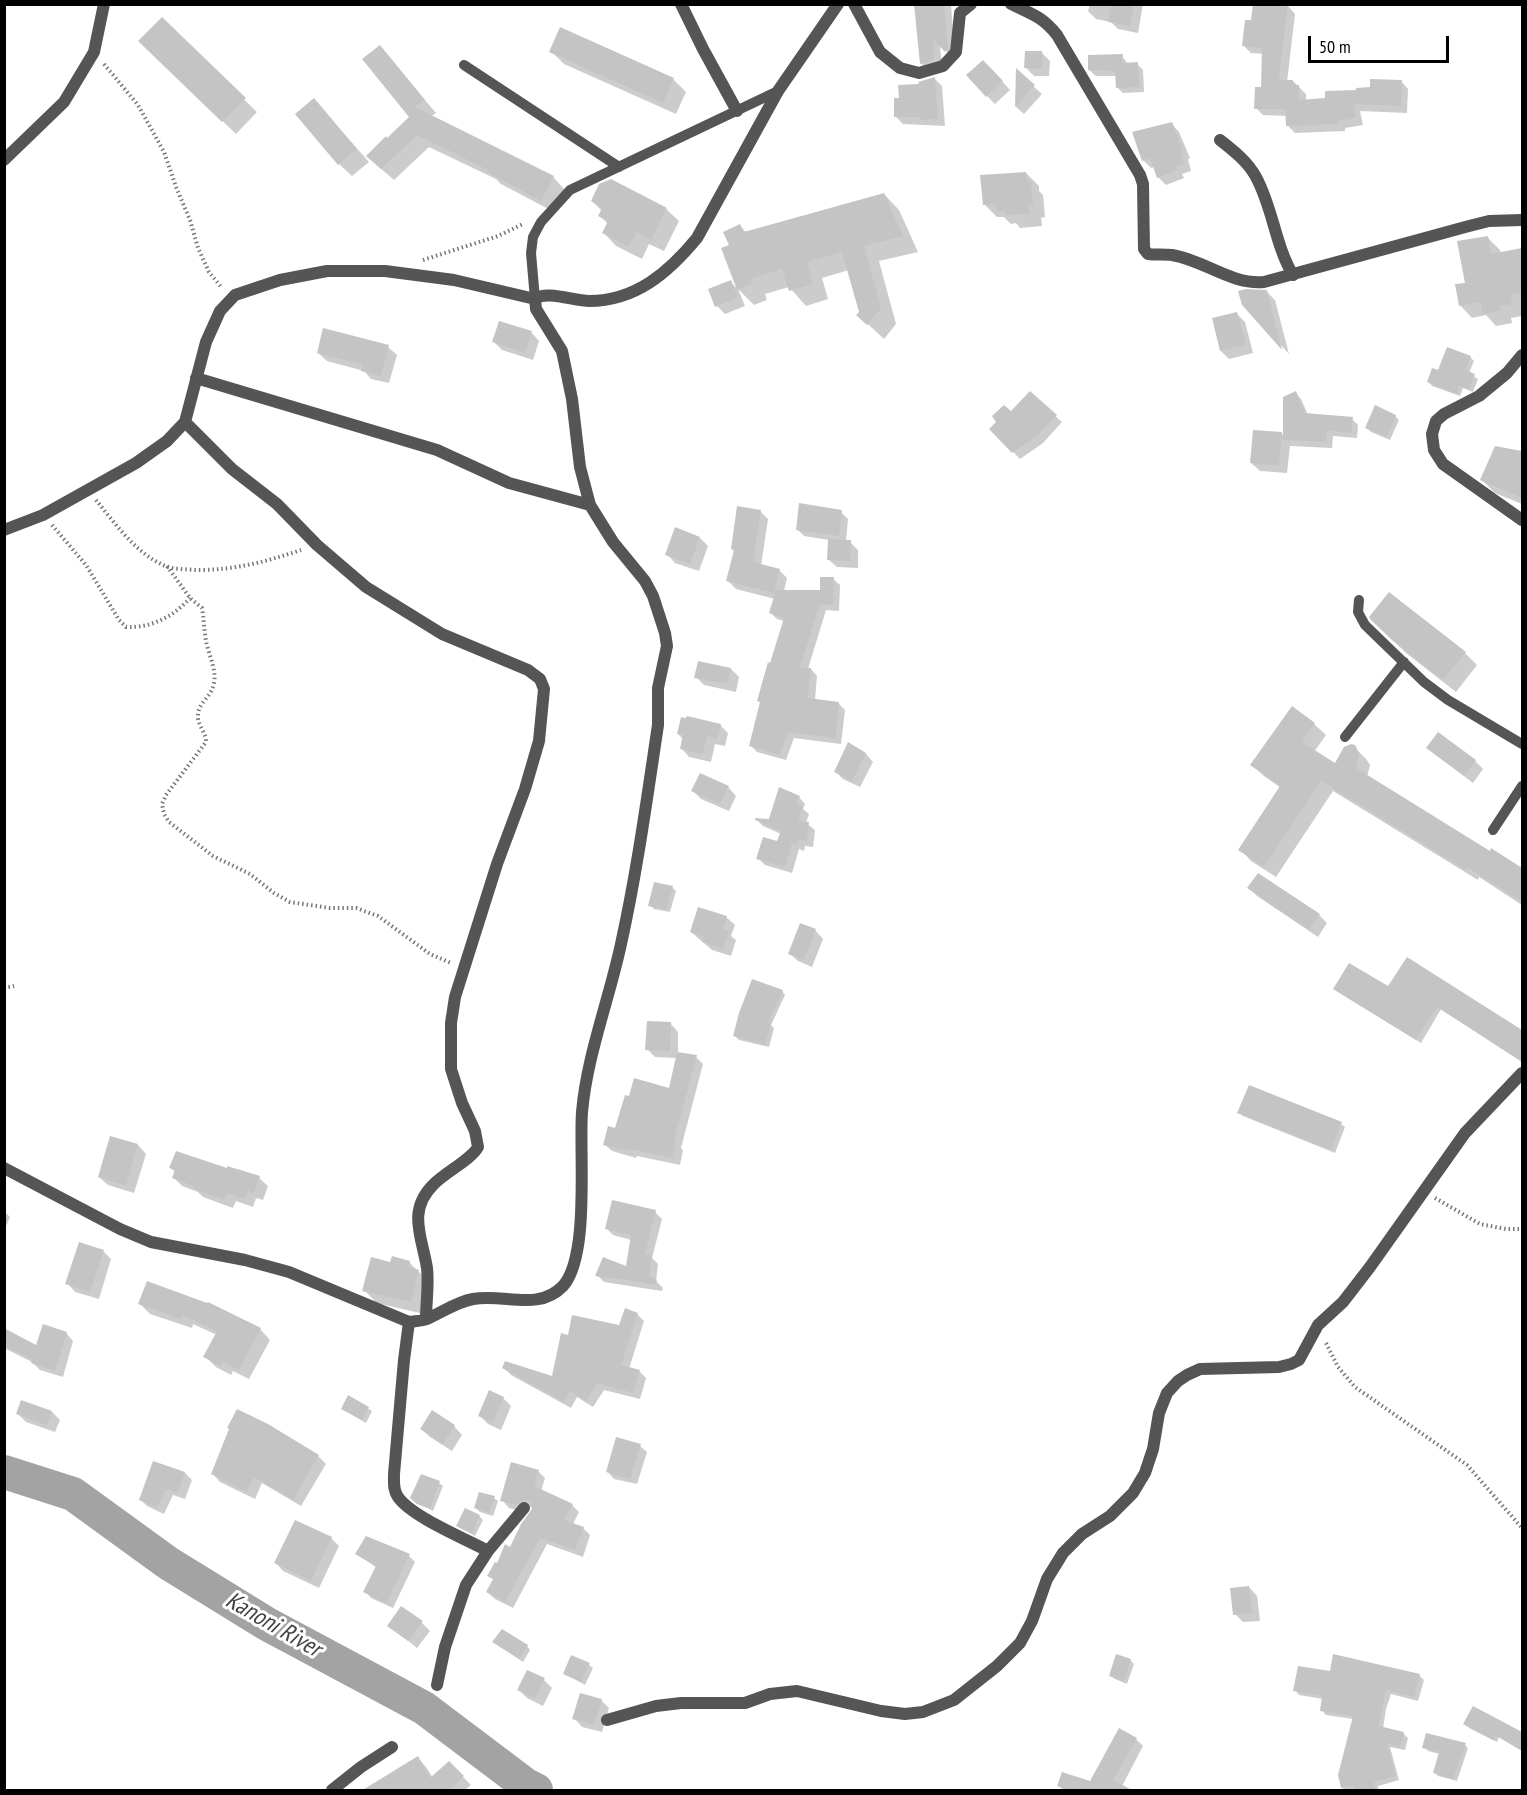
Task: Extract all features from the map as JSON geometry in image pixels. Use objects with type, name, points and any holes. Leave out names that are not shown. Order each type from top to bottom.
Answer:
[{"type":"street","points":[[4,160],[64,102],[94,52],[104,4]]},
{"type":"street","points":[[681,4],[737,111]]},
{"type":"street","points":[[4,531],[43,515],[136,464],[167,441],[185,422],[206,342],[219,311],[235,295],[280,280],[327,271],[385,271],[454,280],[535,299],[542,295],[588,301],[606,299],[645,287],[661,277],[697,238],[778,91],[838,4]]},
{"type":"street","points":[[854,4],[880,52],[900,68],[919,73],[943,66],[956,52],[960,13],[971,4]]},
{"type":"street","points":[[1011,4],[1047,22],[1057,35],[1140,175],[1143,184],[1144,249],[1148,254],[1172,255],[1206,266],[1243,282],[1264,282],[1489,221],[1522,220]]},
{"type":"street","points":[[1220,140],[1241,157],[1256,178],[1279,246],[1293,275]]},
{"type":"street","points":[[4,1167],[120,1229],[151,1242],[245,1260],[289,1272],[409,1322],[426,1319],[470,1300],[501,1297],[536,1301],[549,1297],[564,1285],[572,1272],[578,1245],[583,1182],[582,1112],[591,1060],[621,945],[638,856],[658,725],[657,704],[660,674],[666,646],[665,633],[653,596],[645,581],[613,542],[590,505],[580,467],[572,399],[562,351],[536,309],[535,299]]},
{"type":"street","points":[[1522,355],[1507,373],[1479,396],[1444,414],[1436,422],[1432,434],[1434,450],[1443,464],[1522,520]]},
{"type":"street","points":[[196,378],[437,450],[509,483],[590,505]]},
{"type":"street","points":[[185,422],[232,470],[277,504],[317,545],[366,587],[442,634],[536,674],[544,689],[539,741],[455,997],[451,1023],[451,1069],[462,1103],[475,1131],[478,1147],[475,1154],[452,1168],[432,1186],[420,1202],[418,1223],[427,1270],[426,1319]]},
{"type":"street","points":[[607,1720],[681,1702],[745,1703],[783,1691],[797,1691],[881,1711],[905,1714],[923,1713],[954,1700],[997,1666],[1020,1643],[1032,1620],[1047,1579],[1063,1553],[1082,1534],[1110,1516],[1133,1493],[1145,1473],[1153,1449],[1159,1413],[1167,1393],[1187,1375],[1200,1369],[1279,1367],[1299,1360],[1318,1325],[1343,1302],[1465,1133],[1522,1073]]},
{"type":"street","points":[[409,1322],[395,1462],[395,1492],[399,1499],[416,1513],[489,1551]]},
{"type":"street","points":[[437,1685],[445,1647],[466,1585],[489,1551],[524,1508]]},
{"type":"street","points":[[332,1791],[361,1767],[392,1747]]},
{"type":"lane","points":[[464,65],[619,167]]},
{"type":"lane","points":[[535,299],[533,237],[541,222],[570,190],[778,91]]},
{"type":"lane","points":[[1359,600],[1358,612],[1365,625],[1424,682],[1448,700],[1522,744]]},
{"type":"lane","points":[[1345,737],[1404,662]]},
{"type":"lane","points":[[1493,830],[1522,786]]},
{"type":"path","points":[[94,52],[138,105],[164,152],[209,272],[218,285],[235,295]]},
{"type":"path","points":[[415,263],[498,236],[525,223]]},
{"type":"path","points":[[88,490],[135,546],[161,565],[183,569],[218,570],[254,565],[317,545]]},
{"type":"path","points":[[43,515],[86,565],[118,620],[126,627],[141,628],[159,621],[179,610],[190,598]]},
{"type":"path","points":[[167,566],[190,598],[202,608],[209,655],[215,675],[214,685],[198,711],[198,719],[206,735],[206,741],[166,795],[162,804],[169,822],[213,856],[250,874],[274,893],[291,902],[330,908],[357,908],[378,916],[430,954],[465,969]]},
{"type":"path","points":[[4,988],[14,986]]},
{"type":"path","points":[[1423,1192],[1480,1224],[1506,1229],[1522,1229]]},
{"type":"path","points":[[1318,1325],[1338,1367],[1355,1387],[1467,1465],[1522,1528]]},
{"type":"building","points":[[914,4],[944,4],[948,49],[945,52],[933,39],[934,60],[920,64]]},
{"type":"building","points":[[1112,4],[1134,4],[1130,26],[1108,22]]},
{"type":"building","points":[[1253,4],[1288,4],[1279,80],[1293,80],[1293,85],[1299,85],[1299,100],[1325,98],[1325,91],[1370,87],[1370,79],[1402,80],[1401,106],[1354,104],[1356,118],[1338,121],[1338,124],[1286,126],[1285,109],[1254,109],[1255,87],[1261,87],[1262,48],[1242,46],[1245,20],[1251,20]]},
{"type":"building","points":[[162,17],[246,98],[222,122],[138,41]]},
{"type":"building","points":[[560,27],[674,78],[663,103],[549,52]]},
{"type":"building","points":[[380,45],[425,100],[415,107],[554,176],[541,201],[487,172],[488,170],[417,135],[381,169],[366,156],[409,117],[362,59]]},
{"type":"building","points":[[1025,51],[1042,51],[1042,69],[1024,68]]},
{"type":"building","points":[[1123,54],[1122,63],[1138,62],[1139,87],[1116,88],[1115,71],[1088,70],[1088,55]]},
{"type":"building","points":[[983,60],[1003,81],[986,97],[966,75]]},
{"type":"building","points":[[1016,68],[1035,85],[1015,107]]},
{"type":"building","points":[[935,77],[938,119],[894,117],[894,98],[899,98],[898,85],[919,84],[918,82]]},
{"type":"building","points":[[314,98],[357,149],[338,165],[295,114]]},
{"type":"building","points":[[1172,122],[1183,150],[1181,151],[1184,164],[1175,166],[1177,170],[1157,178],[1150,158],[1142,161],[1132,132]]},
{"type":"building","points":[[1026,172],[1027,181],[1031,181],[1033,205],[1029,205],[1030,214],[1006,215],[1005,211],[997,212],[996,204],[983,205],[980,175]]},
{"type":"building","points":[[611,179],[667,208],[651,239],[636,232],[629,247],[602,233],[608,221],[598,216],[602,208],[591,201],[599,184]]},
{"type":"building","points":[[884,193],[903,236],[864,246],[881,308],[867,325],[856,315],[859,312],[842,252],[807,262],[813,284],[789,291],[782,269],[750,279],[752,284],[737,290],[721,248],[729,245],[723,232],[740,224],[744,232]]},
{"type":"building","points":[[1488,236],[1491,254],[1522,248],[1522,293],[1510,295],[1512,304],[1500,306],[1501,311],[1483,314],[1480,302],[1459,306],[1455,284],[1465,283],[1457,241]]},
{"type":"building","points":[[731,280],[738,297],[715,307],[708,289]]},
{"type":"building","points":[[1267,290],[1282,350],[1242,305],[1238,291]]},
{"type":"building","points":[[1237,312],[1246,345],[1220,351],[1212,318]]},
{"type":"building","points":[[499,321],[532,331],[525,353],[492,342]]},
{"type":"building","points":[[323,328],[389,345],[381,376],[361,371],[363,365],[317,353]]},
{"type":"building","points":[[1447,347],[1471,356],[1466,370],[1475,374],[1469,389],[1459,386],[1457,394],[1427,382],[1432,368],[1438,370]]},
{"type":"building","points":[[1030,391],[1057,415],[1037,436],[1012,453],[989,429],[996,422],[992,416],[1004,405],[1011,411]]},
{"type":"building","points":[[1296,391],[1305,413],[1353,417],[1351,433],[1327,430],[1326,442],[1283,440],[1283,397]]},
{"type":"building","points":[[1375,405],[1396,415],[1387,437],[1365,428]]},
{"type":"building","points":[[1253,430],[1282,432],[1279,466],[1250,463]]},
{"type":"building","points":[[1495,446],[1522,451],[1522,498],[1480,480]]},
{"type":"building","points":[[799,503],[842,510],[839,536],[796,530]]},
{"type":"building","points":[[737,506],[761,510],[753,562],[780,569],[774,593],[726,581],[734,550],[731,549]]},
{"type":"building","points":[[675,527],[700,537],[690,564],[665,555]]},
{"type":"building","points":[[828,539],[851,540],[850,561],[827,560]]},
{"type":"building","points":[[820,577],[834,577],[833,605],[820,604],[800,667],[811,668],[808,698],[839,702],[835,738],[788,732],[780,755],[749,746],[760,702],[757,701],[784,618],[769,613],[776,590],[820,590]]},
{"type":"building","points":[[1389,592],[1466,652],[1443,680],[1392,640],[1369,617]]},
{"type":"building","points":[[698,661],[731,668],[728,684],[694,678]]},
{"type":"building","points":[[1292,706],[1315,723],[1302,742],[1335,763],[1344,747],[1355,745],[1359,753],[1356,768],[1490,851],[1491,848],[1522,868],[1522,902],[1321,781],[1264,867],[1238,850],[1280,786],[1250,765]]},
{"type":"building","points":[[687,716],[721,724],[717,739],[707,736],[703,754],[680,749],[683,734],[677,734],[681,717],[686,718]]},
{"type":"building","points":[[1438,732],[1476,760],[1464,776],[1426,748]]},
{"type":"building","points":[[848,742],[866,753],[852,781],[834,772]]},
{"type":"building","points":[[700,773],[729,786],[720,804],[691,791]]},
{"type":"building","points":[[779,787],[800,796],[796,804],[803,806],[798,821],[809,822],[807,841],[798,840],[797,845],[792,843],[785,867],[756,859],[763,837],[777,841],[781,831],[755,820],[755,818],[769,819]]},
{"type":"building","points":[[1258,873],[1320,914],[1309,930],[1247,888]]},
{"type":"building","points":[[654,882],[673,886],[666,910],[648,906]]},
{"type":"building","points":[[698,907],[727,916],[723,929],[729,931],[723,949],[702,942],[704,937],[690,932]]},
{"type":"building","points":[[800,923],[816,929],[804,960],[788,954]]},
{"type":"building","points":[[1407,957],[1522,1030],[1522,1062],[1437,1007],[1416,1040],[1333,989],[1349,963],[1388,986]]},
{"type":"building","points":[[752,979],[783,990],[768,1022],[771,1023],[765,1045],[733,1036]]},
{"type":"building","points":[[647,1021],[671,1022],[670,1051],[645,1050]]},
{"type":"building","points":[[677,1052],[697,1055],[674,1141],[676,1142],[672,1158],[603,1145],[608,1126],[615,1128],[625,1095],[629,1096],[634,1078],[669,1088]]},
{"type":"building","points":[[1249,1085],[1342,1122],[1331,1150],[1237,1113]]},
{"type":"building","points":[[110,1136],[138,1144],[126,1186],[98,1177]]},
{"type":"building","points":[[176,1151],[260,1176],[254,1193],[248,1191],[245,1199],[227,1193],[225,1200],[193,1189],[194,1186],[172,1178],[175,1170],[169,1168]]},
{"type":"building","points":[[612,1200],[656,1210],[645,1254],[652,1255],[649,1276],[657,1280],[655,1284],[595,1276],[603,1257],[626,1266],[631,1235],[605,1229]]},
{"type":"building","points":[[79,1242],[104,1250],[90,1292],[65,1284]]},
{"type":"building","points":[[392,1256],[410,1261],[408,1267],[419,1270],[411,1302],[362,1291],[371,1257],[390,1262]]},
{"type":"building","points":[[147,1281],[208,1302],[261,1328],[239,1370],[223,1362],[221,1366],[203,1357],[217,1331],[183,1315],[181,1319],[138,1304]]},
{"type":"building","points":[[625,1308],[638,1313],[621,1365],[640,1370],[633,1393],[597,1383],[586,1401],[570,1391],[564,1402],[502,1368],[505,1361],[552,1376],[561,1333],[568,1335],[572,1315],[619,1325]]},
{"type":"building","points":[[43,1324],[67,1332],[55,1371],[31,1363],[32,1359],[4,1346],[4,1328],[36,1345]]},
{"type":"building","points":[[489,1390],[504,1397],[493,1422],[478,1416]]},
{"type":"building","points":[[348,1395],[369,1407],[362,1420],[341,1409]]},
{"type":"building","points":[[21,1400],[52,1411],[47,1425],[16,1414]]},
{"type":"building","points":[[237,1409],[268,1424],[319,1455],[293,1500],[254,1477],[247,1492],[211,1474],[229,1429],[227,1428]]},
{"type":"building","points":[[432,1410],[455,1425],[443,1444],[420,1429]]},
{"type":"building","points":[[616,1437],[641,1444],[630,1479],[606,1472]]},
{"type":"building","points":[[153,1461],[185,1472],[178,1493],[166,1489],[157,1508],[139,1500]]},
{"type":"building","points":[[511,1462],[539,1470],[534,1486],[573,1504],[564,1520],[584,1527],[575,1550],[540,1538],[505,1602],[486,1592],[493,1579],[487,1576],[495,1562],[497,1563],[505,1544],[510,1547],[521,1524],[532,1509],[530,1502],[526,1500],[516,1505],[500,1501]]},
{"type":"building","points":[[421,1474],[440,1481],[430,1509],[417,1504],[410,1498]]},
{"type":"building","points":[[479,1492],[495,1496],[489,1513],[474,1508]]},
{"type":"building","points":[[465,1508],[480,1515],[472,1534],[456,1526]]},
{"type":"building","points":[[295,1520],[332,1537],[311,1581],[274,1563]]},
{"type":"building","points":[[366,1536],[410,1554],[386,1603],[363,1592],[376,1566],[355,1554]]},
{"type":"building","points":[[1249,1586],[1252,1613],[1233,1615],[1230,1588]]},
{"type":"building","points":[[401,1606],[423,1621],[408,1641],[387,1626]]},
{"type":"building","points":[[502,1629],[528,1645],[519,1659],[492,1642]]},
{"type":"building","points":[[1116,1654],[1131,1659],[1124,1681],[1109,1676]]},
{"type":"building","points":[[1333,1654],[1420,1674],[1414,1697],[1386,1690],[1379,1726],[1404,1732],[1400,1747],[1387,1743],[1396,1776],[1374,1782],[1376,1791],[1355,1791],[1354,1785],[1341,1788],[1338,1775],[1353,1716],[1320,1711],[1322,1696],[1293,1691],[1298,1666],[1330,1671]]},
{"type":"building","points":[[571,1655],[590,1663],[581,1682],[563,1674]]},
{"type":"building","points":[[527,1670],[545,1678],[535,1699],[517,1690]]},
{"type":"building","points":[[580,1693],[602,1699],[594,1725],[572,1719]]},
{"type":"building","points":[[1473,1706],[1522,1732],[1522,1751],[1495,1735],[1493,1740],[1463,1724]]},
{"type":"building","points":[[1119,1728],[1137,1738],[1113,1780],[1134,1791],[1070,1791],[1057,1786],[1062,1772],[1090,1781]]},
{"type":"building","points":[[1426,1733],[1466,1743],[1453,1779],[1433,1773],[1439,1752],[1422,1748]]},
{"type":"building","points":[[418,1756],[430,1778],[449,1761],[464,1776],[448,1791],[361,1791]]},
{"type":"waterway","name":"Kanoni River","points":[[4,1472],[73,1494],[168,1563],[267,1624],[424,1708],[526,1785],[536,1790]]}]
